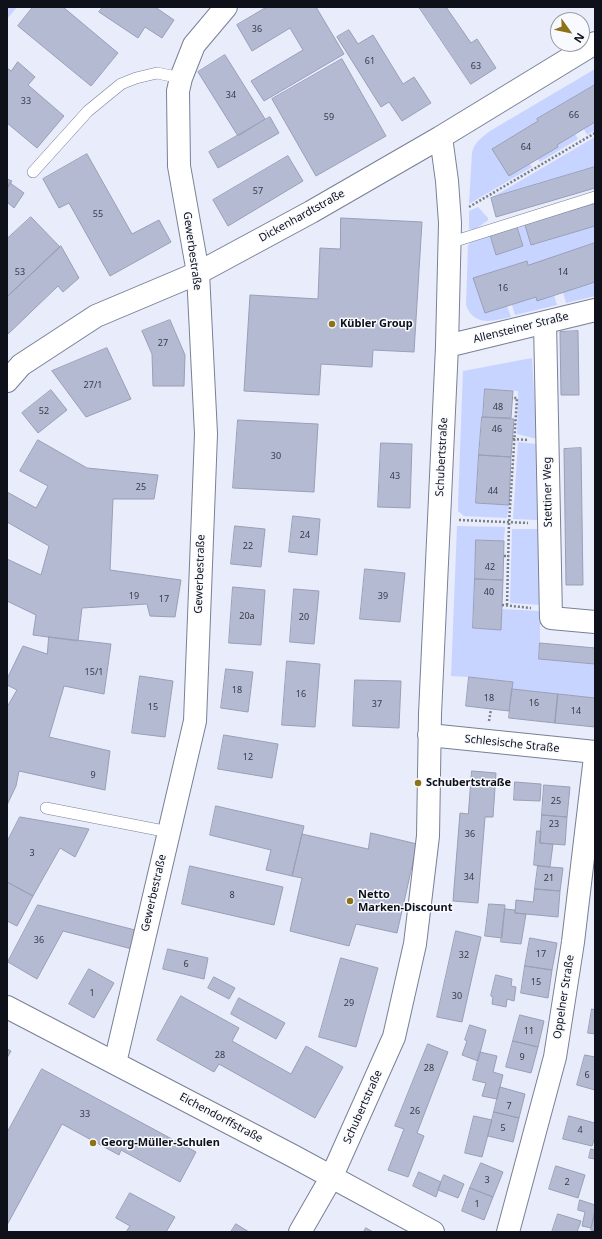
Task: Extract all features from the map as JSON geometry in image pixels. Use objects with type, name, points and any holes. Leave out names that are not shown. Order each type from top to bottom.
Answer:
[{"type":"street","name":"Gewerbestraße","points":[[115,1063],[195,721],[206,434],[198,273],[179,166],[178,91],[181,78],[194,46],[226,7]]},
{"type":"street","name":"Dickenhardtstraße","points":[[7,381],[20,365],[96,316],[198,273],[311,212],[441,137],[595,43]]},
{"type":"street","name":"Schubertstraße","points":[[300,1232],[331,1178],[394,1037],[413,952],[428,836],[429,735],[447,346],[448,243],[450,223],[447,181],[441,137]]},
{"type":"street","name":"Allensteiner Straße","points":[[447,346],[595,310]]},
{"type":"street","name":"Stettiner Weg","points":[[545,322],[551,618],[595,622]]},
{"type":"street","name":"Schlesische Straße","points":[[429,735],[595,752]]},
{"type":"street","name":"Oppelner Straße","points":[[508,1232],[555,1057],[573,942],[595,757]]},
{"type":"street","name":"Eichendorffstraße","points":[[7,1007],[293,1156],[331,1178],[433,1232]]},
{"type":"lane","points":[[33,172],[88,111],[121,84],[136,78],[157,73],[181,78]]},
{"type":"lane","points":[[448,243],[595,197]]},
{"type":"lane","points":[[46,808],[169,832]]},
{"type":"path","points":[[466,208],[476,204],[595,133]]},
{"type":"path","points":[[507,605],[511,478],[517,398],[512,398]]},
{"type":"path","points":[[453,520],[533,524]]},
{"type":"path","points":[[504,556],[509,556]]},
{"type":"path","points":[[502,605],[535,608]]},
{"type":"path","points":[[489,728],[491,709]]},
{"type":"shaded area","points":[[7,7],[17,7],[7,19]]},
{"type":"shaded area","points":[[595,69],[595,85],[493,148],[509,176],[530,164],[532,167],[469,204],[472,152],[479,140],[490,131]]},
{"type":"shaded area","points":[[595,122],[595,130],[587,135],[584,129]]},
{"type":"shaded area","points":[[575,134],[578,139],[540,162],[538,159],[558,147],[557,145]]},
{"type":"shaded area","points":[[595,137],[595,167],[491,198]]},
{"type":"shaded area","points":[[478,207],[488,218],[488,220],[477,228],[469,229],[469,211]]},
{"type":"shaded area","points":[[525,225],[531,245],[595,226],[595,243],[528,265],[526,261],[473,278],[485,313],[507,306],[511,317],[491,321],[479,320],[469,312],[466,305],[468,245],[472,241],[490,235],[496,255],[523,246],[517,227]]},
{"type":"shaded area","points":[[595,282],[595,296],[566,303],[563,292]]},
{"type":"shaded area","points":[[554,295],[557,305],[515,315],[512,305],[536,297]]},
{"type":"shaded area","points":[[532,358],[537,439],[517,434],[518,391],[485,389],[483,417],[481,417],[476,503],[509,505],[507,518],[464,516],[458,511],[463,371]]},
{"type":"shaded area","points":[[518,442],[536,444],[537,520],[513,519]]},
{"type":"shaded area","points":[[457,526],[505,527],[504,541],[477,540],[473,628],[501,630],[502,609],[540,611],[539,659],[595,664],[595,698],[512,689],[513,682],[451,676]]},
{"type":"shaded area","points":[[512,529],[539,529],[540,605],[510,603]]},
{"type":"building","points":[[33,7],[63,7],[118,53],[91,86],[18,26]]},
{"type":"building","points":[[103,7],[155,7],[174,20],[162,38],[145,27],[138,38],[99,12]]},
{"type":"building","points":[[267,7],[316,7],[344,54],[264,101],[251,81],[303,50],[290,28],[252,51],[237,25]]},
{"type":"building","points":[[419,7],[446,7],[471,43],[477,39],[496,68],[471,84]]},
{"type":"building","points":[[349,30],[358,44],[373,35],[403,84],[414,77],[431,103],[402,121],[389,102],[381,107],[337,37]]},
{"type":"building","points":[[225,55],[265,119],[238,136],[198,72]]},
{"type":"building","points":[[342,59],[386,136],[316,176],[272,99]]},
{"type":"building","points":[[18,62],[35,77],[28,85],[64,116],[37,148],[7,123],[7,68],[11,71]]},
{"type":"building","points":[[595,85],[595,122],[557,145],[558,147],[509,176],[492,149],[538,121],[537,119]]},
{"type":"building","points":[[270,117],[279,133],[218,168],[209,152]]},
{"type":"building","points":[[87,154],[132,234],[159,220],[171,242],[110,276],[69,203],[59,208],[43,179]]},
{"type":"building","points":[[288,156],[303,181],[228,226],[213,200]]},
{"type":"building","points":[[595,167],[595,188],[496,217],[491,198]]},
{"type":"building","points":[[7,179],[12,181],[7,189]]},
{"type":"building","points":[[10,183],[24,193],[14,208],[7,202],[7,189]]},
{"type":"building","points":[[595,204],[595,226],[531,245],[525,225]]},
{"type":"building","points":[[31,217],[60,247],[7,297],[7,239]]},
{"type":"building","name":"Kübler Group","points":[[341,218],[422,222],[414,352],[373,350],[372,367],[321,364],[319,395],[244,391],[250,295],[318,299],[320,248],[340,249]]},
{"type":"building","points":[[517,227],[523,246],[496,255],[490,235]]},
{"type":"building","points":[[595,243],[595,282],[537,301],[536,297],[485,313],[473,278],[527,261],[528,265]]},
{"type":"building","points":[[61,246],[79,278],[63,292],[58,286],[7,335],[7,297]]},
{"type":"building","points":[[170,320],[185,355],[184,386],[153,386],[152,354],[142,331]]},
{"type":"building","points":[[578,331],[579,395],[561,395],[560,332]]},
{"type":"building","points":[[107,348],[131,399],[86,417],[52,371]]},
{"type":"building","points":[[485,389],[513,391],[511,418],[483,417]]},
{"type":"building","points":[[51,390],[67,410],[38,433],[22,413]]},
{"type":"building","points":[[482,417],[514,419],[511,457],[479,455]]},
{"type":"building","points":[[238,420],[318,424],[314,492],[233,488]]},
{"type":"building","points":[[38,440],[87,468],[158,475],[154,499],[113,499],[110,570],[181,580],[175,617],[150,616],[147,604],[82,608],[78,641],[33,635],[36,615],[7,601],[7,559],[41,575],[49,546],[7,522],[7,492],[36,508],[48,486],[20,471]]},
{"type":"building","points":[[381,443],[412,444],[410,508],[378,507]]},
{"type":"building","points":[[581,448],[583,585],[566,585],[564,449]]},
{"type":"building","points":[[479,455],[511,457],[509,505],[476,503]]},
{"type":"building","points":[[293,516],[320,519],[317,555],[289,552]]},
{"type":"building","points":[[235,526],[265,529],[261,567],[231,564]]},
{"type":"building","points":[[476,540],[504,541],[503,580],[475,579]]},
{"type":"building","points":[[365,569],[405,573],[400,622],[360,619]]},
{"type":"building","points":[[475,579],[503,580],[501,630],[473,628]]},
{"type":"building","points":[[233,587],[265,590],[261,645],[229,643]]},
{"type":"building","points":[[294,589],[319,591],[314,644],[290,642]]},
{"type":"building","points":[[49,637],[111,644],[104,694],[64,686],[49,737],[110,751],[105,790],[19,771],[16,786],[7,805],[7,707],[17,690],[7,685],[7,679],[23,646],[47,654]]},
{"type":"building","points":[[540,643],[595,648],[595,664],[539,659]]},
{"type":"building","points":[[287,661],[320,664],[315,727],[282,725]]},
{"type":"building","points":[[226,669],[253,672],[248,712],[221,708]]},
{"type":"building","points":[[140,676],[173,681],[165,737],[132,733]]},
{"type":"building","points":[[469,677],[513,682],[509,711],[466,706]]},
{"type":"building","points":[[355,680],[401,681],[399,728],[353,726]]},
{"type":"building","points":[[512,689],[558,694],[555,723],[509,718]]},
{"type":"building","points":[[558,694],[595,698],[595,727],[555,723]]},
{"type":"building","points":[[224,735],[278,744],[272,778],[218,769]]},
{"type":"building","points":[[472,771],[496,773],[493,817],[485,817],[478,903],[453,901],[460,813],[468,814]]},
{"type":"building","points":[[515,782],[541,784],[540,801],[514,800]]},
{"type":"building","points":[[544,785],[570,787],[567,817],[542,815]]},
{"type":"building","points":[[216,806],[304,826],[292,876],[266,870],[271,850],[210,835]]},
{"type":"building","points":[[542,815],[567,817],[565,845],[540,843]]},
{"type":"building","points":[[20,817],[89,829],[75,857],[60,848],[33,896],[7,882],[7,842]]},
{"type":"building","points":[[537,831],[541,831],[540,843],[553,844],[550,867],[534,865]]},
{"type":"building","name":"Netto Marken-Discount","points":[[371,833],[417,844],[397,933],[356,924],[349,946],[290,931],[302,878],[292,876],[302,834],[368,849]]},
{"type":"building","points":[[190,866],[283,887],[274,925],[182,904]]},
{"type":"building","points":[[538,866],[563,868],[560,891],[535,889]]},
{"type":"building","points":[[7,882],[33,896],[17,926],[7,921]]},
{"type":"building","points":[[535,889],[560,891],[558,917],[515,913],[516,900],[533,902]]},
{"type":"building","points":[[489,904],[505,905],[502,938],[485,936]]},
{"type":"building","points":[[38,905],[135,930],[132,949],[63,931],[37,979],[8,962]]},
{"type":"building","points":[[505,909],[515,910],[515,913],[526,914],[521,944],[501,942]]},
{"type":"building","points":[[456,931],[481,937],[462,1022],[437,1017]]},
{"type":"building","points":[[530,938],[557,943],[552,970],[525,966]]},
{"type":"building","points":[[168,949],[208,958],[204,979],[163,969]]},
{"type":"building","points":[[341,958],[378,968],[356,1047],[319,1037]]},
{"type":"building","points":[[525,966],[552,970],[548,998],[521,993]]},
{"type":"building","points":[[89,969],[114,983],[94,1018],[69,1004]]},
{"type":"building","points":[[496,975],[512,979],[511,986],[516,987],[514,1001],[507,999],[506,1007],[492,1004],[493,997],[491,996]]},
{"type":"building","points":[[214,977],[235,988],[229,999],[208,988]]},
{"type":"building","points":[[181,996],[239,1028],[232,1041],[291,1074],[306,1046],[343,1067],[315,1118],[219,1064],[214,1072],[157,1040]]},
{"type":"building","points":[[239,998],[285,1023],[276,1039],[231,1014]]},
{"type":"building","points":[[592,1009],[595,1010],[595,1034],[588,1033]]},
{"type":"building","points":[[520,1015],[544,1021],[538,1047],[513,1041]]},
{"type":"building","points":[[470,1025],[486,1030],[478,1061],[462,1055],[467,1041],[465,1040]]},
{"type":"building","points":[[513,1041],[538,1047],[531,1073],[506,1067]]},
{"type":"building","points":[[428,1044],[448,1052],[417,1133],[424,1136],[408,1177],[388,1170],[404,1129],[395,1126]]},
{"type":"building","points":[[7,1049],[11,1051],[7,1058]]},
{"type":"building","points":[[480,1052],[497,1056],[493,1072],[503,1075],[497,1099],[482,1096],[486,1083],[473,1080]]},
{"type":"building","points":[[585,1055],[595,1057],[595,1090],[577,1085]]},
{"type":"building","points":[[42,1069],[196,1152],[180,1182],[121,1150],[119,1155],[62,1124],[7,1225],[7,1133]]},
{"type":"building","points":[[500,1087],[525,1094],[519,1118],[494,1112]]},
{"type":"building","points":[[494,1112],[519,1118],[513,1142],[488,1136]]},
{"type":"building","points":[[474,1116],[492,1120],[482,1157],[465,1153]]},
{"type":"building","points":[[569,1116],[595,1123],[595,1137],[592,1146],[563,1139]]},
{"type":"building","points":[[591,1149],[595,1150],[595,1159],[589,1158]]},
{"type":"building","points":[[481,1163],[503,1172],[493,1197],[470,1188]]},
{"type":"building","points":[[556,1166],[585,1175],[578,1198],[549,1189]]},
{"type":"building","points":[[419,1172],[441,1182],[436,1197],[413,1186]]},
{"type":"building","points":[[444,1175],[464,1184],[458,1198],[438,1190]]},
{"type":"building","points":[[470,1188],[493,1197],[484,1220],[462,1211]]},
{"type":"building","points":[[130,1193],[175,1217],[166,1232],[126,1232],[130,1226],[116,1218]]},
{"type":"building","points":[[580,1200],[595,1205],[591,1228],[582,1226],[585,1212],[578,1210]]},
{"type":"building","points":[[595,1211],[595,1231],[591,1230]]},
{"type":"building","points":[[558,1214],[581,1221],[577,1232],[552,1232]]},
{"type":"building","points":[[236,1224],[249,1232],[231,1232]]},
{"type":"building","points":[[366,1228],[373,1232],[364,1232]]},
{"type":"place","name":"Kübler Group","points":[[332,324]]},
{"type":"place","name":"Schubertstraße","points":[[418,783]]},
{"type":"place","name":"Netto Marken-Discount","points":[[350,901]]},
{"type":"place","name":"Georg-Müller-Schulen","points":[[93,1143]]}]
